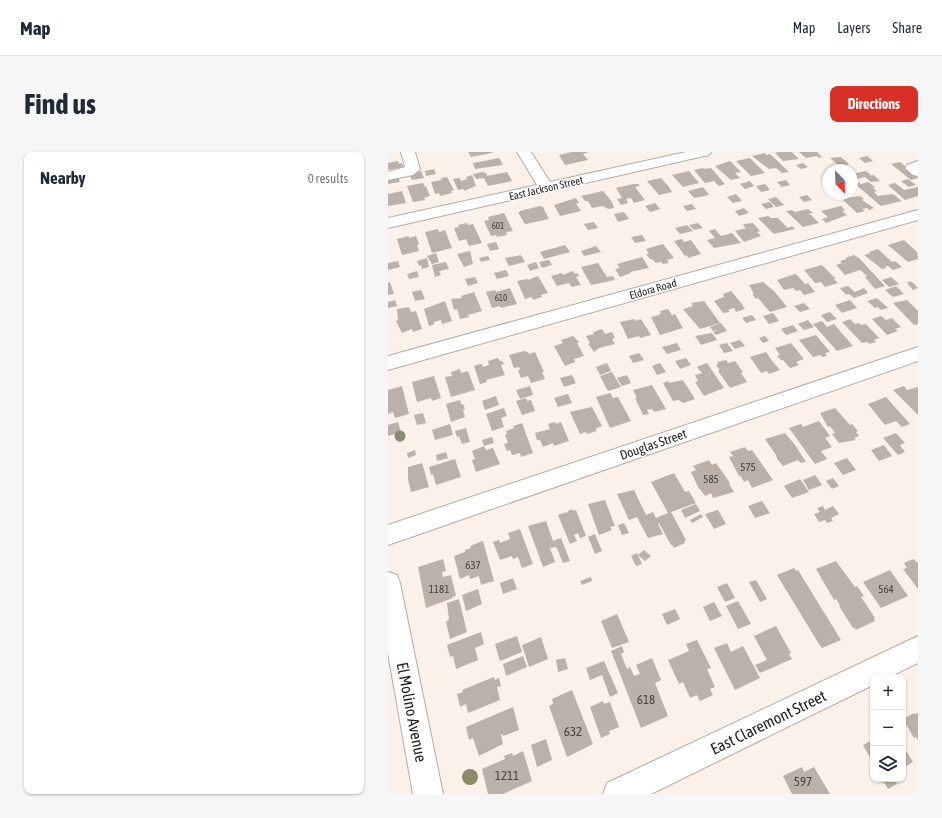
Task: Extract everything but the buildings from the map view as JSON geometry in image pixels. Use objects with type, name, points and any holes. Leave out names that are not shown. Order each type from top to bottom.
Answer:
[{"type":"street","points":[[388,176],[408,172],[413,169],[408,152]]},
{"type":"street","points":[[524,152],[546,188]]},
{"type":"street","name":"East Jackson Street","points":[[388,223],[704,152]]},
{"type":"street","points":[[918,165],[912,168],[918,172]]},
{"type":"street","name":"Eldora Road","points":[[388,362],[918,215]]},
{"type":"street","name":"Douglas Street","points":[[388,535],[918,354]]},
{"type":"street","name":"El Molino Avenue","points":[[388,583],[428,794]]},
{"type":"street","name":"East Claremont Street","points":[[618,794],[918,649]]}]
